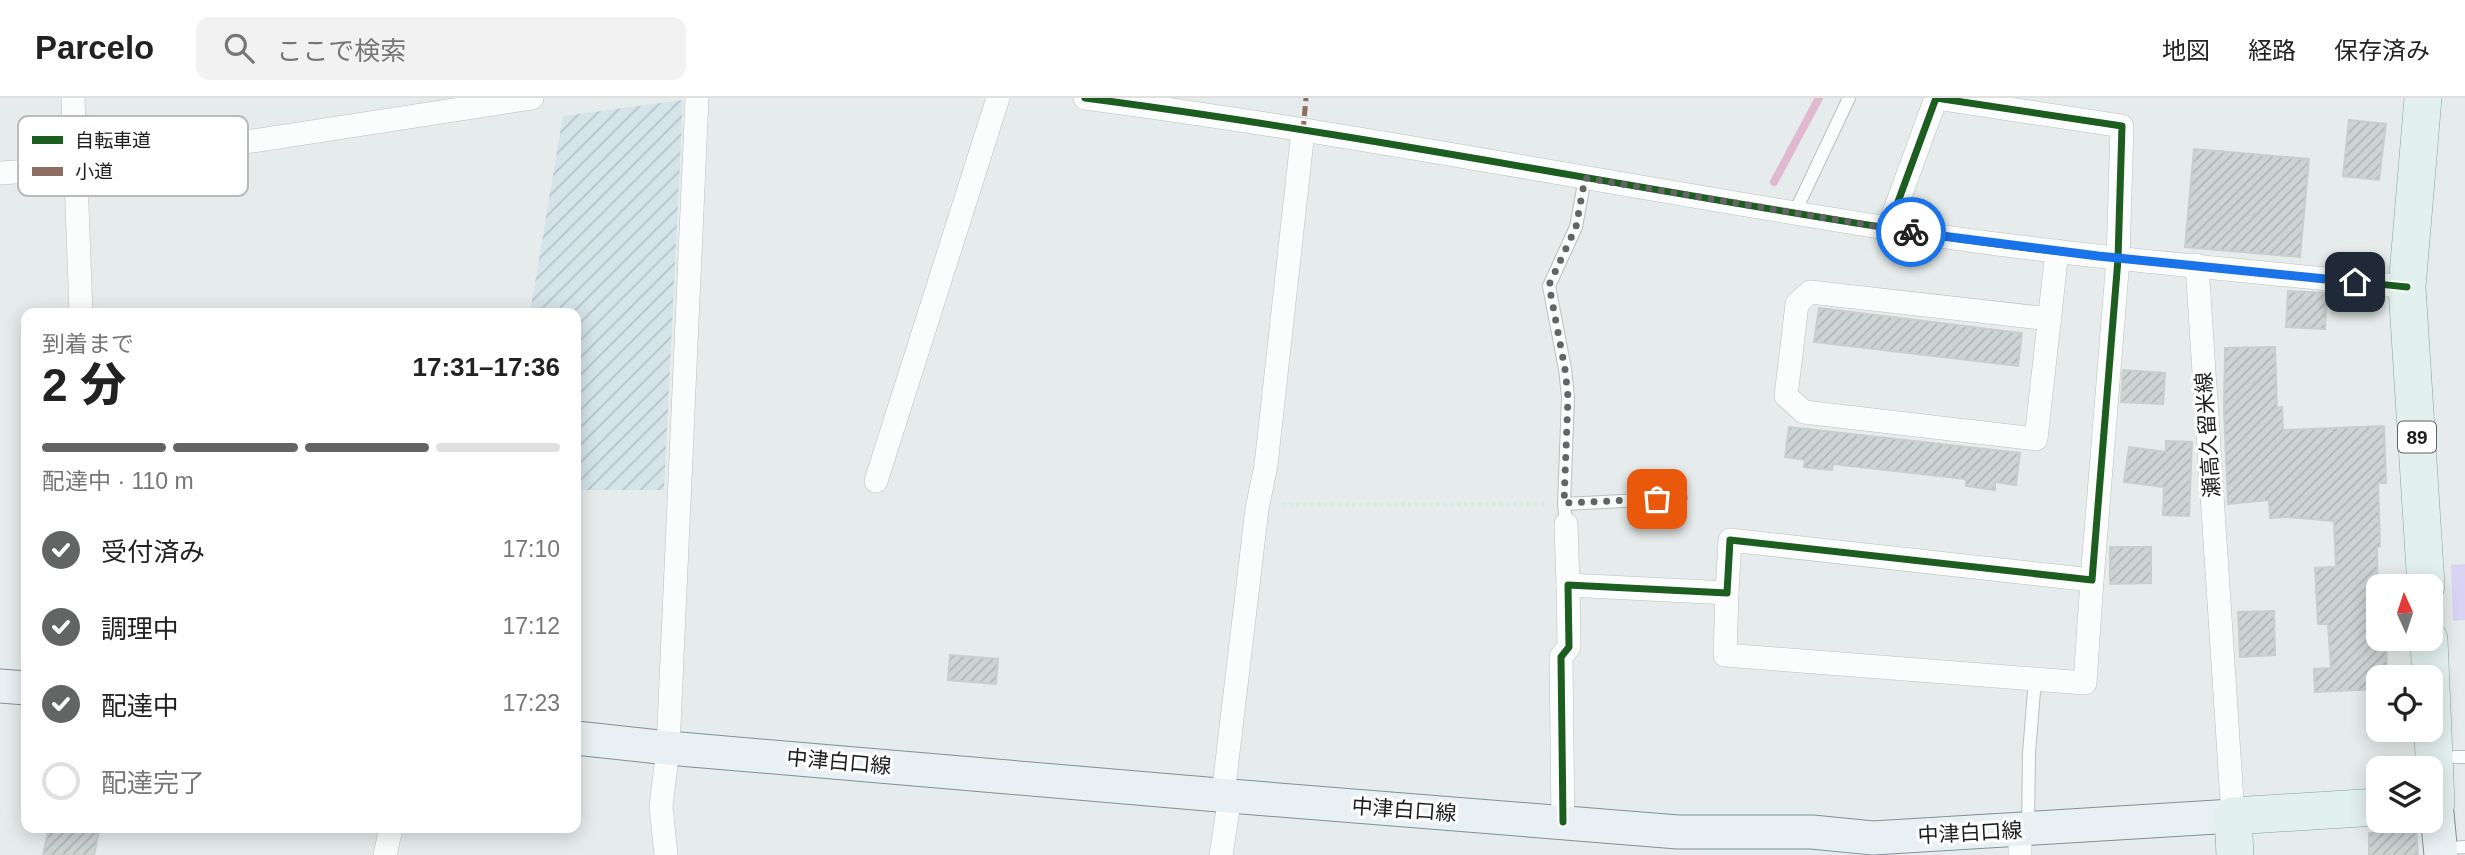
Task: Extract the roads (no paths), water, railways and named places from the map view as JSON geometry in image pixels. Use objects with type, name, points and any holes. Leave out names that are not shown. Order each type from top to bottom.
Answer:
[{"type":"main road","name":"89","points":[[2423,98],[2407,287],[2426,574]]},
{"type":"main road","points":[[2430,651],[2432,756]]},
{"type":"main road","name":"中津白口線","points":[[581,739],[1227,796],[1678,832],[1758,844],[1812,832],[1873,838],[2023,838],[2233,816]]},
{"type":"main road","points":[[2233,816],[2366,808]]},
{"type":"main road","name":"瀬高久留米線","points":[[2233,816],[2235,855]]},
{"type":"main road","points":[[2443,832],[2449,850]]},
{"type":"main road","points":[[1830,855],[1873,838]]},
{"type":"street","points":[[73,98],[74,116]]},
{"type":"street","points":[[248,142],[532,98]]},
{"type":"street","points":[[666,855],[661,807],[668,748],[697,98]]},
{"type":"street","points":[[876,481],[998,98]]},
{"type":"street","points":[[1085,98],[1303,131],[1888,229],[2118,259],[2407,287]]},
{"type":"street","points":[[1888,229],[1936,99],[2122,126],[2118,259],[2085,682],[1725,655],[1730,540],[2092,580]]},
{"type":"street","points":[[1221,855],[1258,505],[1266,465],[1303,131]]},
{"type":"street","points":[[0,173],[18,172]]},
{"type":"street","points":[[78,196],[82,308]]},
{"type":"street","points":[[2050,319],[1810,292],[1797,304],[1786,396],[1804,412],[2036,439],[2050,319],[2057,251]]},
{"type":"street","name":"瀬高久留米線","points":[[2197,265],[2233,816]]},
{"type":"street","points":[[1563,822],[1561,657],[1569,647],[1565,514]]},
{"type":"street","points":[[1568,585],[1727,593]]},
{"type":"street","points":[[384,855],[390,833]]},
{"type":"lane","points":[[1794,212],[1849,98]]},
{"type":"lane","points":[[1585,178],[1576,227],[1549,285],[1568,397],[1565,514],[1681,498]]},
{"type":"lane","points":[[2023,838],[2035,679]]},
{"type":"waterway","points":[[1774,182],[1819,98]]}]
